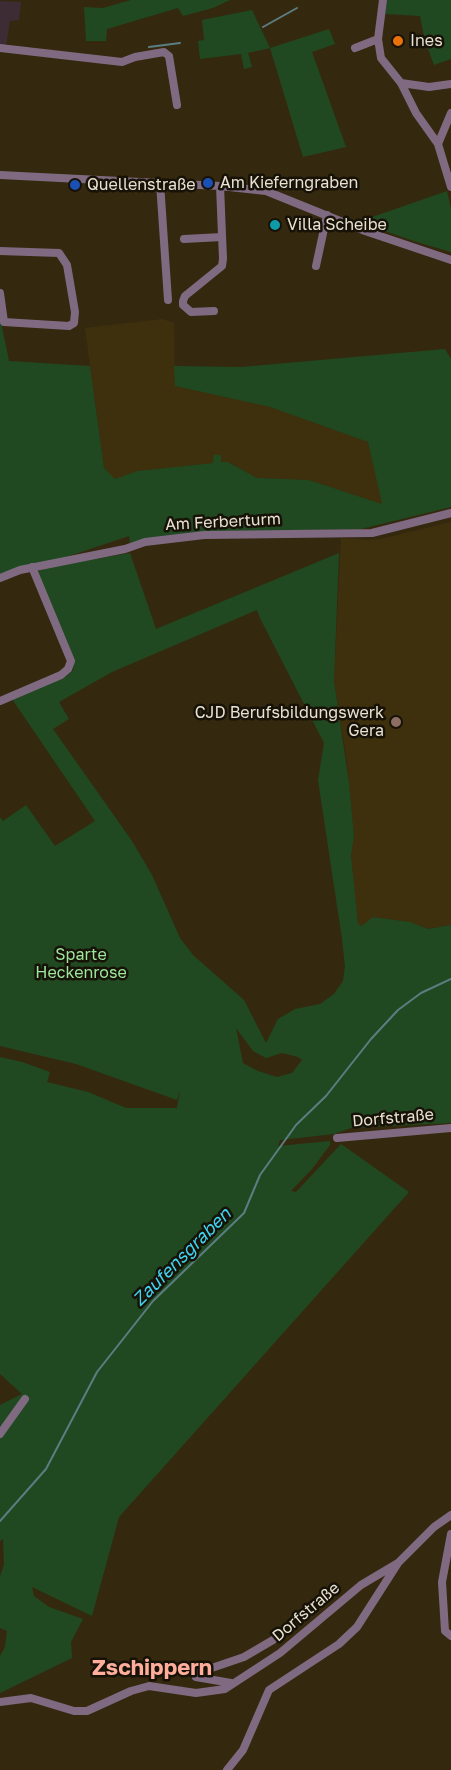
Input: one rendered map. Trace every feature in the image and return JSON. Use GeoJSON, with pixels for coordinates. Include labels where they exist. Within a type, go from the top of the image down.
{"type":"FeatureCollection","features":[{"type":"Feature","properties":{"kind":"street"},"geometry":{"type":"LineString","coordinates":[[383,0],[378,39],[381,58],[401,83],[416,113],[438,144],[451,187]]}},
{"type":"Feature","properties":{"kind":"street"},"geometry":{"type":"LineString","coordinates":[[355,48],[378,39]]}},
{"type":"Feature","properties":{"kind":"street"},"geometry":{"type":"LineString","coordinates":[[0,48],[122,62],[135,57],[164,52],[170,56],[177,105]]}},
{"type":"Feature","properties":{"kind":"street"},"geometry":{"type":"LineString","coordinates":[[401,83],[429,87],[451,84]]}},
{"type":"Feature","properties":{"kind":"street"},"geometry":{"type":"LineString","coordinates":[[438,144],[451,113]]}},
{"type":"Feature","properties":{"kind":"street"},"geometry":{"type":"LineString","coordinates":[[0,176],[266,190],[365,231],[451,260]]}},
{"type":"Feature","properties":{"kind":"street"},"geometry":{"type":"LineString","coordinates":[[160,183],[168,300]]}},
{"type":"Feature","properties":{"kind":"street"},"geometry":{"type":"LineString","coordinates":[[214,311],[191,312],[183,306],[183,301],[185,296],[222,266],[220,186]]}},
{"type":"Feature","properties":{"kind":"street"},"geometry":{"type":"LineString","coordinates":[[316,266],[327,215]]}},
{"type":"Feature","properties":{"kind":"street"},"geometry":{"type":"LineString","coordinates":[[184,239],[222,237]]}},
{"type":"Feature","properties":{"kind":"street"},"geometry":{"type":"LineString","coordinates":[[0,251],[59,253],[67,265],[75,312],[74,323],[69,326],[4,322],[0,293]]}},
{"type":"Feature","properties":{"kind":"street","name":"Am Ferberturm"},"geometry":{"type":"LineString","coordinates":[[0,578],[32,567],[125,549],[145,542],[204,535],[372,533],[451,513]]}},
{"type":"Feature","properties":{"kind":"street"},"geometry":{"type":"LineString","coordinates":[[0,701],[61,675],[68,669],[70,661],[32,567]]}},
{"type":"Feature","properties":{"kind":"street","name":"Dorfstraße"},"geometry":{"type":"LineString","coordinates":[[337,1138],[451,1128]]}},
{"type":"Feature","properties":{"kind":"street"},"geometry":{"type":"LineString","coordinates":[[0,1434],[25,1400]]}},
{"type":"Feature","properties":{"kind":"street","name":"Dorfstraße"},"geometry":{"type":"LineString","coordinates":[[227,1770],[243,1750],[269,1690],[339,1644],[357,1627],[398,1563],[434,1527],[451,1515]]}},
{"type":"Feature","properties":{"kind":"street"},"geometry":{"type":"LineString","coordinates":[[451,1534],[442,1582],[445,1631],[451,1636]]}},
{"type":"Feature","properties":{"kind":"street","name":"Dorfstraße"},"geometry":{"type":"LineString","coordinates":[[0,1702],[31,1698],[74,1711],[87,1711],[131,1691],[149,1686],[196,1693],[225,1689],[280,1653],[361,1585],[398,1563]]}},
{"type":"Feature","properties":{"kind":"street","name":"Dorfstraße"},"geometry":{"type":"LineString","coordinates":[[231,1683],[196,1677],[200,1672],[244,1657],[273,1640]]}},
{"type":"Feature","properties":{"kind":"shaded area"},"geometry":{"type":"Polygon","coordinates":[[[0,1],[21,2],[19,20],[10,21],[6,46],[0,45],[0,1]]]}},
{"type":"Feature","properties":{"kind":"shaded area"},"geometry":{"type":"Polygon","coordinates":[[[162,319],[174,323],[175,386],[270,407],[368,442],[382,504],[309,480],[257,478],[229,462],[221,462],[221,455],[214,463],[137,471],[115,480],[104,468],[85,328],[162,319]]]}},
{"type":"Feature","properties":{"kind":"shaded area","name":"CJD Berufsbildungswerk Gera"},"geometry":{"type":"Polygon","coordinates":[[[451,522],[451,925],[428,929],[410,922],[373,917],[362,927],[358,925],[353,877],[351,854],[354,836],[347,762],[334,681],[341,538],[381,539],[451,522]]]}},
{"type":"Feature","properties":{"kind":"green space"},"geometry":{"type":"Polygon","coordinates":[[[131,0],[230,0],[213,8],[183,16],[178,8],[107,29],[106,41],[86,41],[84,7],[103,8],[131,0]]]}},
{"type":"Feature","properties":{"kind":"green space"},"geometry":{"type":"Polygon","coordinates":[[[387,0],[451,0],[451,59],[434,65],[425,41],[420,16],[385,14],[387,0]]]}},
{"type":"Feature","properties":{"kind":"green space"},"geometry":{"type":"Polygon","coordinates":[[[252,10],[270,48],[248,53],[252,67],[244,69],[241,54],[200,59],[198,41],[204,40],[202,20],[252,10]]]}},
{"type":"Feature","properties":{"kind":"green space"},"geometry":{"type":"Polygon","coordinates":[[[329,29],[335,44],[312,52],[346,147],[303,157],[270,48],[329,29]]]}},
{"type":"Feature","properties":{"kind":"green space"},"geometry":{"type":"Polygon","coordinates":[[[447,191],[451,209],[451,252],[358,222],[447,191]]]}},
{"type":"Feature","properties":{"kind":"green space"},"geometry":{"type":"Polygon","coordinates":[[[0,317],[9,361],[90,366],[104,468],[115,479],[137,471],[213,463],[214,455],[221,455],[221,462],[228,462],[257,478],[309,480],[382,504],[368,442],[270,407],[175,386],[174,366],[241,367],[445,349],[451,359],[451,507],[361,529],[197,532],[130,543],[129,536],[63,558],[0,574],[0,317]]]}},
{"type":"Feature","properties":{"kind":"green space","name":"Sparte Heckenrose"},"geometry":{"type":"Polygon","coordinates":[[[130,553],[156,629],[339,553],[334,681],[349,783],[354,836],[351,855],[358,924],[362,926],[373,917],[410,922],[428,929],[451,925],[451,1123],[351,1128],[334,1134],[280,1140],[278,1146],[330,1141],[330,1145],[312,1169],[291,1191],[296,1192],[341,1144],[409,1192],[119,1517],[92,1616],[32,1587],[34,1596],[49,1607],[83,1619],[71,1642],[72,1658],[0,1693],[0,1656],[5,1647],[7,1631],[0,1628],[0,1577],[4,1564],[3,1539],[0,1541],[0,1438],[3,1434],[0,1433],[0,1405],[22,1394],[0,1374],[0,1057],[50,1072],[47,1082],[88,1092],[126,1108],[177,1108],[180,1090],[177,1100],[76,1064],[0,1046],[0,817],[3,821],[26,805],[55,846],[95,821],[12,699],[67,676],[73,670],[74,662],[39,577],[39,571],[130,553]],[[257,610],[112,672],[59,702],[69,719],[53,729],[132,841],[152,875],[180,938],[193,955],[244,1000],[266,1043],[278,1019],[295,1009],[320,1004],[334,994],[343,981],[345,966],[318,780],[324,743],[257,610]],[[236,1028],[243,1063],[258,1071],[277,1077],[292,1073],[302,1060],[282,1053],[266,1058],[253,1051],[236,1028]]]}},
{"type":"Feature","properties":{"kind":"waterway"},"geometry":{"type":"LineString","coordinates":[[263,27],[297,8]]}},
{"type":"Feature","properties":{"kind":"waterway"},"geometry":{"type":"LineString","coordinates":[[149,47],[180,43]]}},
{"type":"Feature","properties":{"kind":"waterway","name":"Zaufensgraben"},"geometry":{"type":"LineString","coordinates":[[0,1521],[46,1469],[97,1372],[153,1301],[244,1213],[260,1175],[296,1125],[326,1096],[371,1039],[398,1010],[421,993],[451,979]]}},
{"type":"Feature","properties":{"kind":"place","name":"Ines"},"geometry":{"type":"Point","coordinates":[398,41]}},
{"type":"Feature","properties":{"kind":"place","name":"Am Kieferngraben"},"geometry":{"type":"Point","coordinates":[208,183]}},
{"type":"Feature","properties":{"kind":"place","name":"Quellenstraße"},"geometry":{"type":"Point","coordinates":[75,185]}},
{"type":"Feature","properties":{"kind":"place","name":"Villa Scheibe"},"geometry":{"type":"Point","coordinates":[275,225]}},
{"type":"Feature","properties":{"kind":"place","name":"CJD Berufsbildungswerk Gera"},"geometry":{"type":"Point","coordinates":[396,722]}},
{"type":"Feature","properties":{"kind":"district","name":"Zschippern"},"geometry":{"type":"Point","coordinates":[152,1668]}}]}
